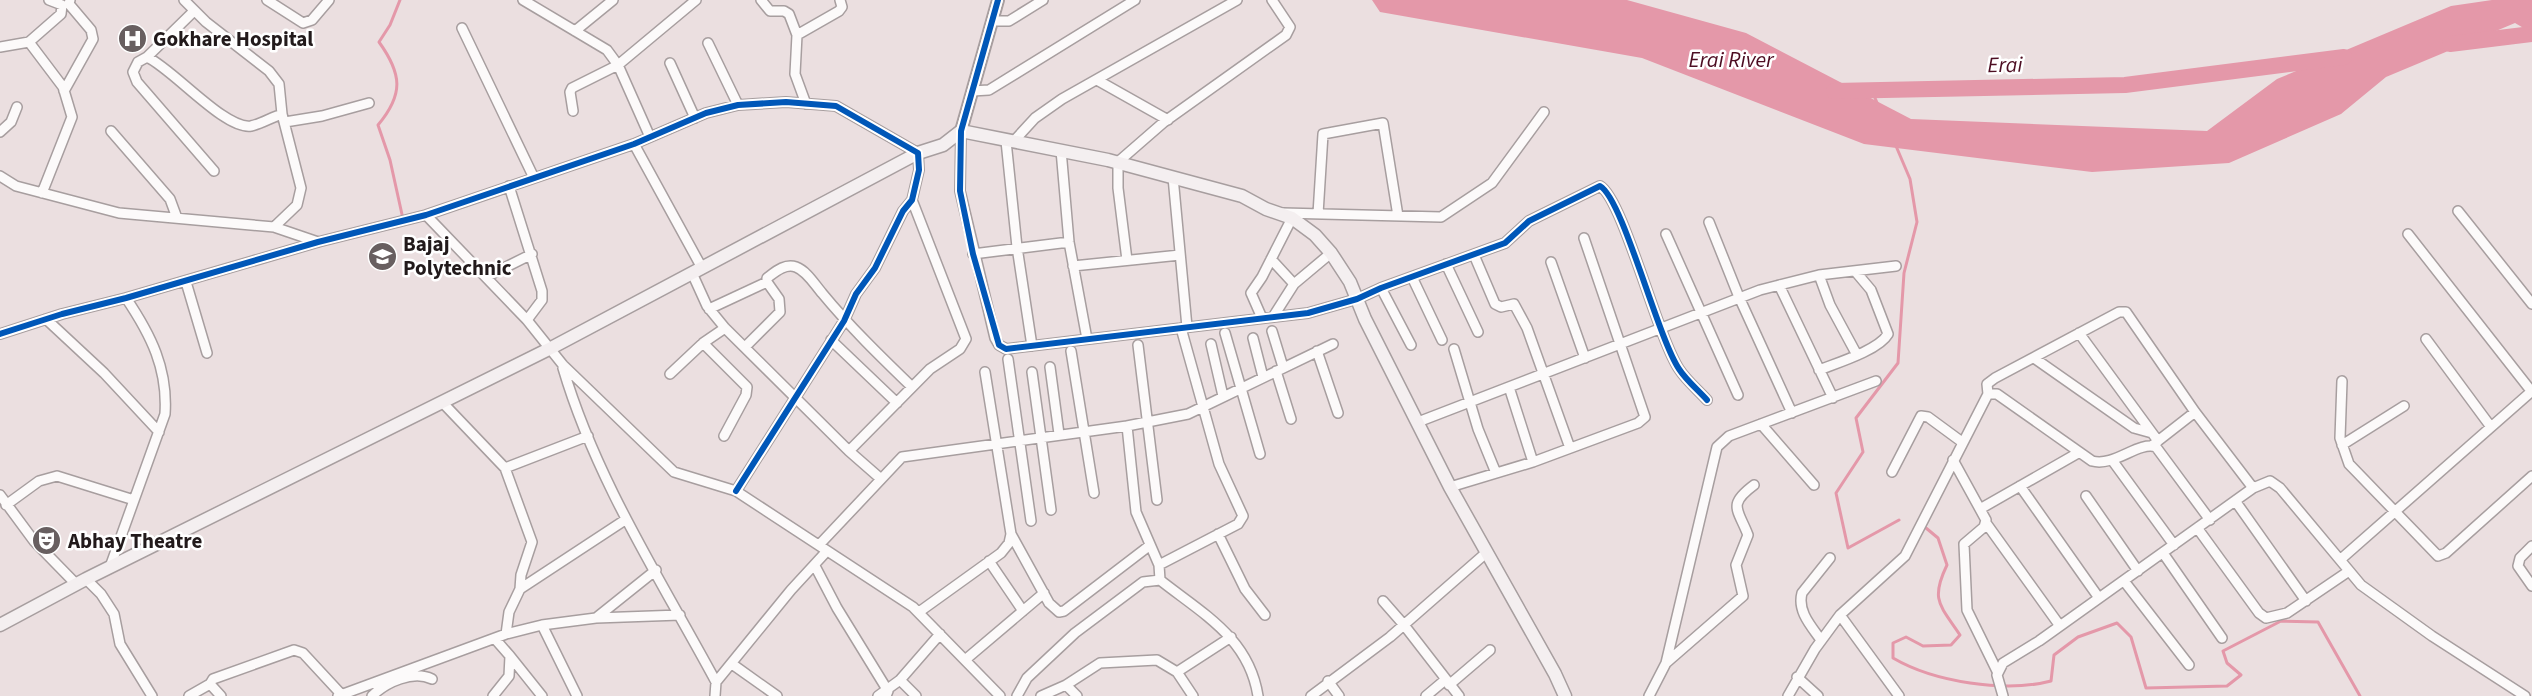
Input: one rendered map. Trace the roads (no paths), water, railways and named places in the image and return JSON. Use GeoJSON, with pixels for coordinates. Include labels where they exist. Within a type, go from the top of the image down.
{"type":"FeatureCollection","features":[{"type":"Feature","properties":{"kind":"main road"},"geometry":{"type":"LineString","coordinates":[[0,625],[81,581],[551,348],[918,153],[943,145],[961,131],[1118,162],[1242,195],[1266,209],[1287,215],[1315,235],[1331,253],[1350,282],[1450,487],[1555,674],[1565,696]]}},
{"type":"Feature","properties":{"kind":"street"},"geometry":{"type":"LineString","coordinates":[[0,47],[29,42],[63,11],[62,5],[49,0]]}},
{"type":"Feature","properties":{"kind":"street"},"geometry":{"type":"LineString","coordinates":[[64,91],[93,39],[91,30],[69,4],[70,0]]}},
{"type":"Feature","properties":{"kind":"street"},"geometry":{"type":"LineString","coordinates":[[184,0],[194,11],[269,71],[279,84],[284,118],[301,188],[297,205],[274,227]]}},
{"type":"Feature","properties":{"kind":"street"},"geometry":{"type":"LineString","coordinates":[[267,0],[303,23],[312,20],[329,0]]}},
{"type":"Feature","properties":{"kind":"street"},"geometry":{"type":"LineString","coordinates":[[575,31],[613,0]]}},
{"type":"Feature","properties":{"kind":"street"},"geometry":{"type":"LineString","coordinates":[[573,111],[570,92],[572,88],[618,64],[696,0]]}},
{"type":"Feature","properties":{"kind":"street"},"geometry":{"type":"LineString","coordinates":[[761,0],[770,11],[788,13],[797,35],[795,74],[806,104]]}},
{"type":"Feature","properties":{"kind":"street"},"geometry":{"type":"LineString","coordinates":[[797,35],[840,11],[842,7],[840,0]]}},
{"type":"Feature","properties":{"kind":"street"},"geometry":{"type":"LineString","coordinates":[[998,0],[961,131],[960,191],[973,254],[997,343],[1006,349],[1308,313],[1357,299],[1510,241],[1529,221],[1600,186],[1616,205],[1660,329],[1678,368],[1707,400]]}},
{"type":"Feature","properties":{"kind":"street"},"geometry":{"type":"LineString","coordinates":[[992,21],[1009,21],[1043,0]]}},
{"type":"Feature","properties":{"kind":"street"},"geometry":{"type":"LineString","coordinates":[[972,91],[989,90],[1135,0]]}},
{"type":"Feature","properties":{"kind":"street"},"geometry":{"type":"LineString","coordinates":[[1032,346],[1017,247],[1010,141],[1047,108],[1237,0]]}},
{"type":"Feature","properties":{"kind":"street"},"geometry":{"type":"LineString","coordinates":[[1127,260],[1118,188],[1118,162],[1168,120],[1288,33],[1290,27],[1272,0]]}},
{"type":"Feature","properties":{"kind":"street"},"geometry":{"type":"LineString","coordinates":[[526,1],[598,43],[618,64],[650,137]]}},
{"type":"Feature","properties":{"kind":"street"},"geometry":{"type":"LineString","coordinates":[[194,11],[147,57],[138,62],[133,72],[134,77],[214,171]]}},
{"type":"Feature","properties":{"kind":"street"},"geometry":{"type":"LineString","coordinates":[[462,28],[534,178]]}},
{"type":"Feature","properties":{"kind":"street"},"geometry":{"type":"LineString","coordinates":[[29,42],[64,91],[71,109],[71,124],[42,193]]}},
{"type":"Feature","properties":{"kind":"street"},"geometry":{"type":"LineString","coordinates":[[708,43],[738,105]]}},
{"type":"Feature","properties":{"kind":"street"},"geometry":{"type":"LineString","coordinates":[[147,57],[157,61],[200,98],[238,125],[251,126],[284,118],[322,116],[369,103]]}},
{"type":"Feature","properties":{"kind":"street"},"geometry":{"type":"LineString","coordinates":[[670,63],[695,118]]}},
{"type":"Feature","properties":{"kind":"street"},"geometry":{"type":"LineString","coordinates":[[1096,80],[1168,120]]}},
{"type":"Feature","properties":{"kind":"street"},"geometry":{"type":"LineString","coordinates":[[0,334],[318,242],[426,215],[634,144],[695,118],[738,105],[786,102],[836,106],[918,153],[920,170],[912,200],[903,211],[875,268],[856,294],[844,321],[736,491]]}},
{"type":"Feature","properties":{"kind":"street"},"geometry":{"type":"LineString","coordinates":[[0,132],[10,122],[17,107]]}},
{"type":"Feature","properties":{"kind":"street"},"geometry":{"type":"LineString","coordinates":[[1262,318],[1251,293],[1271,259],[1287,215],[1441,217],[1481,191],[1501,173],[1544,112]]}},
{"type":"Feature","properties":{"kind":"street"},"geometry":{"type":"LineString","coordinates":[[1318,214],[1323,134],[1383,123],[1398,216]]}},
{"type":"Feature","properties":{"kind":"street"},"geometry":{"type":"LineString","coordinates":[[111,131],[170,199],[177,218]]}},
{"type":"Feature","properties":{"kind":"street"},"geometry":{"type":"LineString","coordinates":[[634,144],[697,270],[709,309],[725,328],[849,452],[881,479]]}},
{"type":"Feature","properties":{"kind":"street"},"geometry":{"type":"LineString","coordinates":[[1061,150],[1069,242],[1087,339]]}},
{"type":"Feature","properties":{"kind":"street"},"geometry":{"type":"LineString","coordinates":[[0,176],[16,186],[119,213],[274,227],[318,242]]}},
{"type":"Feature","properties":{"kind":"street"},"geometry":{"type":"LineString","coordinates":[[1159,565],[1241,522],[1243,516],[1219,464],[1201,408],[1184,328],[1173,177]]}},
{"type":"Feature","properties":{"kind":"street"},"geometry":{"type":"LineString","coordinates":[[509,186],[532,254],[543,296],[527,320]]}},
{"type":"Feature","properties":{"kind":"street"},"geometry":{"type":"LineString","coordinates":[[849,452],[930,369],[963,347],[967,336],[912,200]]}},
{"type":"Feature","properties":{"kind":"street"},"geometry":{"type":"LineString","coordinates":[[2458,211],[2532,304]]}},
{"type":"Feature","properties":{"kind":"street"},"geometry":{"type":"LineString","coordinates":[[426,215],[527,320],[563,365],[674,472],[736,491],[919,612],[1000,696]]}},
{"type":"Feature","properties":{"kind":"street"},"geometry":{"type":"LineString","coordinates":[[1709,222],[1739,297],[1792,413]]}},
{"type":"Feature","properties":{"kind":"street"},"geometry":{"type":"LineString","coordinates":[[1666,234],[1699,313],[1738,395]]}},
{"type":"Feature","properties":{"kind":"street"},"geometry":{"type":"LineString","coordinates":[[2341,559],[2532,391],[2408,234]]}},
{"type":"Feature","properties":{"kind":"street"},"geometry":{"type":"LineString","coordinates":[[1450,487],[1533,462],[1638,423],[1645,417],[1584,238]]}},
{"type":"Feature","properties":{"kind":"street"},"geometry":{"type":"LineString","coordinates":[[973,254],[1069,242]]}},
{"type":"Feature","properties":{"kind":"street"},"geometry":{"type":"LineString","coordinates":[[1273,317],[1294,284],[1331,253]]}},
{"type":"Feature","properties":{"kind":"street"},"geometry":{"type":"LineString","coordinates":[[486,277],[532,254]]}},
{"type":"Feature","properties":{"kind":"street"},"geometry":{"type":"LineString","coordinates":[[1073,266],[1180,255]]}},
{"type":"Feature","properties":{"kind":"street"},"geometry":{"type":"LineString","coordinates":[[1474,255],[1495,304],[1501,307],[1514,304],[1527,328],[1570,448]]}},
{"type":"Feature","properties":{"kind":"street"},"geometry":{"type":"LineString","coordinates":[[1271,259],[1294,284]]}},
{"type":"Feature","properties":{"kind":"street"},"geometry":{"type":"LineString","coordinates":[[1551,262],[1585,358]]}},
{"type":"Feature","properties":{"kind":"street"},"geometry":{"type":"LineString","coordinates":[[1446,264],[1478,332]]}},
{"type":"Feature","properties":{"kind":"street"},"geometry":{"type":"LineString","coordinates":[[709,309],[766,282],[767,278],[780,269],[789,266],[796,267],[807,275],[844,321],[912,387]]}},
{"type":"Feature","properties":{"kind":"street"},"geometry":{"type":"LineString","coordinates":[[1418,422],[1739,297],[1819,275],[1896,266]]}},
{"type":"Feature","properties":{"kind":"street"},"geometry":{"type":"LineString","coordinates":[[1819,370],[1857,355],[1881,342],[1888,334],[1871,290],[1855,271]]}},
{"type":"Feature","properties":{"kind":"street"},"geometry":{"type":"LineString","coordinates":[[1819,275],[1830,305],[1857,355]]}},
{"type":"Feature","properties":{"kind":"street"},"geometry":{"type":"LineString","coordinates":[[1412,277],[1442,340]]}},
{"type":"Feature","properties":{"kind":"street"},"geometry":{"type":"LineString","coordinates":[[186,282],[207,353]]}},
{"type":"Feature","properties":{"kind":"street"},"geometry":{"type":"LineString","coordinates":[[745,347],[780,312],[779,299],[766,282]]}},
{"type":"Feature","properties":{"kind":"street"},"geometry":{"type":"LineString","coordinates":[[1779,285],[1833,398]]}},
{"type":"Feature","properties":{"kind":"street"},"geometry":{"type":"LineString","coordinates":[[1381,288],[1411,345]]}},
{"type":"Feature","properties":{"kind":"street"},"geometry":{"type":"LineString","coordinates":[[110,567],[165,414],[166,395],[162,366],[152,340],[126,298]]}},
{"type":"Feature","properties":{"kind":"street"},"geometry":{"type":"LineString","coordinates":[[1788,696],[1797,677],[1840,615],[1878,584],[1905,556],[1988,394],[1986,387],[1992,380],[2119,312],[2126,312],[2195,412],[2253,488]]}},
{"type":"Feature","properties":{"kind":"street"},"geometry":{"type":"LineString","coordinates":[[46,319],[104,373],[159,432]]}},
{"type":"Feature","properties":{"kind":"street"},"geometry":{"type":"LineString","coordinates":[[670,374],[704,343],[725,328]]}},
{"type":"Feature","properties":{"kind":"street"},"geometry":{"type":"LineString","coordinates":[[1272,331],[1291,419]]}},
{"type":"Feature","properties":{"kind":"street"},"geometry":{"type":"LineString","coordinates":[[1225,333],[1239,389],[1260,454]]}},
{"type":"Feature","properties":{"kind":"street"},"geometry":{"type":"LineString","coordinates":[[2079,333],[2154,440],[2159,451],[2210,520]]}},
{"type":"Feature","properties":{"kind":"street"},"geometry":{"type":"LineString","coordinates":[[1253,338],[1263,377]]}},
{"type":"Feature","properties":{"kind":"street"},"geometry":{"type":"LineString","coordinates":[[2426,339],[2492,427]]}},
{"type":"Feature","properties":{"kind":"street"},"geometry":{"type":"LineString","coordinates":[[831,340],[897,403]]}},
{"type":"Feature","properties":{"kind":"street"},"geometry":{"type":"LineString","coordinates":[[704,343],[747,387],[746,395],[724,435]]}},
{"type":"Feature","properties":{"kind":"street"},"geometry":{"type":"LineString","coordinates":[[1211,344],[1224,396]]}},
{"type":"Feature","properties":{"kind":"street"},"geometry":{"type":"LineString","coordinates":[[716,682],[791,590],[815,566],[822,549],[892,465],[910,454],[1127,426],[1188,414],[1333,344]]}},
{"type":"Feature","properties":{"kind":"street"},"geometry":{"type":"LineString","coordinates":[[1138,345],[1157,500]]}},
{"type":"Feature","properties":{"kind":"street"},"geometry":{"type":"LineString","coordinates":[[1454,349],[1496,473]]}},
{"type":"Feature","properties":{"kind":"street"},"geometry":{"type":"LineString","coordinates":[[1071,351],[1094,493]]}},
{"type":"Feature","properties":{"kind":"street"},"geometry":{"type":"LineString","coordinates":[[1317,351],[1338,413]]}},
{"type":"Feature","properties":{"kind":"street"},"geometry":{"type":"LineString","coordinates":[[2034,358],[2154,440]]}},
{"type":"Feature","properties":{"kind":"street"},"geometry":{"type":"LineString","coordinates":[[1008,359],[1031,521]]}},
{"type":"Feature","properties":{"kind":"street"},"geometry":{"type":"LineString","coordinates":[[563,365],[588,436],[625,520],[656,570],[716,682],[715,696]]}},
{"type":"Feature","properties":{"kind":"street"},"geometry":{"type":"LineString","coordinates":[[1050,367],[1059,434]]}},
{"type":"Feature","properties":{"kind":"street"},"geometry":{"type":"LineString","coordinates":[[985,372],[1011,534],[1054,609],[1065,611],[1149,546]]}},
{"type":"Feature","properties":{"kind":"street"},"geometry":{"type":"LineString","coordinates":[[1032,372],[1051,510]]}},
{"type":"Feature","properties":{"kind":"street"},"geometry":{"type":"LineString","coordinates":[[1649,696],[1666,663],[1715,452],[1724,439],[1876,381]]}},
{"type":"Feature","properties":{"kind":"street"},"geometry":{"type":"LineString","coordinates":[[2342,381],[2340,414],[2342,445],[2349,464],[2433,554],[2442,556],[2532,476]]}},
{"type":"Feature","properties":{"kind":"street"},"geometry":{"type":"LineString","coordinates":[[1509,387],[1533,462]]}},
{"type":"Feature","properties":{"kind":"street"},"geometry":{"type":"LineString","coordinates":[[1988,394],[1997,394],[2078,453],[2095,462],[2112,460],[2154,440],[2195,412]]}},
{"type":"Feature","properties":{"kind":"street"},"geometry":{"type":"LineString","coordinates":[[442,402],[505,468],[532,542],[521,575],[520,589],[509,612],[506,634]]}},
{"type":"Feature","properties":{"kind":"street"},"geometry":{"type":"LineString","coordinates":[[2342,445],[2404,406]]}},
{"type":"Feature","properties":{"kind":"street"},"geometry":{"type":"LineString","coordinates":[[1892,472],[1921,416],[1928,417],[1962,442]]}},
{"type":"Feature","properties":{"kind":"street"},"geometry":{"type":"LineString","coordinates":[[1761,424],[1814,485]]}},
{"type":"Feature","properties":{"kind":"street"},"geometry":{"type":"LineString","coordinates":[[1127,426],[1136,513],[1159,565],[1160,580]]}},
{"type":"Feature","properties":{"kind":"street"},"geometry":{"type":"LineString","coordinates":[[505,468],[588,436]]}},
{"type":"Feature","properties":{"kind":"street"},"geometry":{"type":"LineString","coordinates":[[1980,509],[2078,453]]}},
{"type":"Feature","properties":{"kind":"street"},"geometry":{"type":"LineString","coordinates":[[1953,460],[1986,523],[2060,626]]}},
{"type":"Feature","properties":{"kind":"street"},"geometry":{"type":"LineString","coordinates":[[2112,460],[2174,545]]}},
{"type":"Feature","properties":{"kind":"street"},"geometry":{"type":"LineString","coordinates":[[6,505],[39,482],[57,476],[134,500]]}},
{"type":"Feature","properties":{"kind":"street"},"geometry":{"type":"LineString","coordinates":[[1997,673],[2003,663],[2060,626],[2253,488],[2267,481],[2276,483],[2349,571],[2374,595],[2525,696]]}},
{"type":"Feature","properties":{"kind":"street"},"geometry":{"type":"LineString","coordinates":[[1666,663],[1743,596],[1736,565],[1748,535],[1736,506],[1738,498],[1754,485]]}},
{"type":"Feature","properties":{"kind":"street"},"geometry":{"type":"LineString","coordinates":[[2020,486],[2099,598]]}},
{"type":"Feature","properties":{"kind":"street"},"geometry":{"type":"LineString","coordinates":[[0,495],[34,542],[81,581],[101,594],[114,614],[120,644],[152,696]]}},
{"type":"Feature","properties":{"kind":"street"},"geometry":{"type":"LineString","coordinates":[[2086,496],[2138,571]]}},
{"type":"Feature","properties":{"kind":"street"},"geometry":{"type":"LineString","coordinates":[[2236,502],[2306,601]]}},
{"type":"Feature","properties":{"kind":"street"},"geometry":{"type":"LineString","coordinates":[[520,589],[625,520]]}},
{"type":"Feature","properties":{"kind":"street"},"geometry":{"type":"LineString","coordinates":[[1986,523],[1964,545],[1965,599],[1967,610],[1997,673],[2002,694]]}},
{"type":"Feature","properties":{"kind":"street"},"geometry":{"type":"LineString","coordinates":[[2198,529],[2263,616],[2271,618],[2281,615],[2306,601],[2349,571]]}},
{"type":"Feature","properties":{"kind":"street"},"geometry":{"type":"LineString","coordinates":[[919,612],[1006,548],[1011,534]]}},
{"type":"Feature","properties":{"kind":"street"},"geometry":{"type":"LineString","coordinates":[[1218,534],[1240,580],[1265,615]]}},
{"type":"Feature","properties":{"kind":"street"},"geometry":{"type":"LineString","coordinates":[[2532,546],[2520,558],[2518,566],[2532,586]]}},
{"type":"Feature","properties":{"kind":"street"},"geometry":{"type":"LineString","coordinates":[[2163,553],[2222,638]]}},
{"type":"Feature","properties":{"kind":"street"},"geometry":{"type":"LineString","coordinates":[[1311,696],[1404,625],[1486,554]]}},
{"type":"Feature","properties":{"kind":"street"},"geometry":{"type":"LineString","coordinates":[[1821,640],[1809,625],[1800,600],[1802,593],[1830,558]]}},
{"type":"Feature","properties":{"kind":"street"},"geometry":{"type":"LineString","coordinates":[[989,561],[1023,611]]}},
{"type":"Feature","properties":{"kind":"street"},"geometry":{"type":"LineString","coordinates":[[815,566],[887,693]]}},
{"type":"Feature","properties":{"kind":"street"},"geometry":{"type":"LineString","coordinates":[[596,618],[656,570]]}},
{"type":"Feature","properties":{"kind":"street"},"geometry":{"type":"LineString","coordinates":[[1017,696],[1027,678],[1075,633],[1143,582],[1160,580],[1231,637],[1255,674],[1258,696]]}},
{"type":"Feature","properties":{"kind":"street"},"geometry":{"type":"LineString","coordinates":[[2124,581],[2189,665]]}},
{"type":"Feature","properties":{"kind":"street"},"geometry":{"type":"LineString","coordinates":[[965,660],[1044,593]]}},
{"type":"Feature","properties":{"kind":"street"},"geometry":{"type":"LineString","coordinates":[[1383,602],[1404,625],[1459,696]]}},
{"type":"Feature","properties":{"kind":"street"},"geometry":{"type":"LineString","coordinates":[[189,696],[210,684],[213,679],[294,650],[303,653],[339,695],[496,640],[506,634],[542,625],[596,618],[680,615]]}},
{"type":"Feature","properties":{"kind":"street"},"geometry":{"type":"LineString","coordinates":[[1840,615],[1899,696]]}},
{"type":"Feature","properties":{"kind":"street"},"geometry":{"type":"LineString","coordinates":[[542,625],[577,696]]}},
{"type":"Feature","properties":{"kind":"street"},"geometry":{"type":"LineString","coordinates":[[878,696],[887,693],[900,680],[940,634]]}},
{"type":"Feature","properties":{"kind":"street"},"geometry":{"type":"LineString","coordinates":[[1177,672],[1231,637]]}},
{"type":"Feature","properties":{"kind":"street"},"geometry":{"type":"LineString","coordinates":[[496,640],[542,696]]}},
{"type":"Feature","properties":{"kind":"street"},"geometry":{"type":"LineString","coordinates":[[1426,696],[1490,650]]}},
{"type":"Feature","properties":{"kind":"street"},"geometry":{"type":"LineString","coordinates":[[494,696],[510,676],[510,656]]}},
{"type":"Feature","properties":{"kind":"street"},"geometry":{"type":"LineString","coordinates":[[1041,696],[1066,685],[1100,663],[1157,660],[1177,672],[1193,696]]}},
{"type":"Feature","properties":{"kind":"street"},"geometry":{"type":"LineString","coordinates":[[732,664],[777,696]]}},
{"type":"Feature","properties":{"kind":"street"},"geometry":{"type":"LineString","coordinates":[[372,696],[395,681],[415,676],[432,679]]}},
{"type":"Feature","properties":{"kind":"street"},"geometry":{"type":"LineString","coordinates":[[1797,677],[1818,696]]}},
{"type":"Feature","properties":{"kind":"street"},"geometry":{"type":"LineString","coordinates":[[900,680],[916,696]]}},
{"type":"Feature","properties":{"kind":"street"},"geometry":{"type":"LineString","coordinates":[[1328,681],[1340,696]]}},
{"type":"Feature","properties":{"kind":"street"},"geometry":{"type":"LineString","coordinates":[[210,684],[221,696]]}},
{"type":"Feature","properties":{"kind":"street"},"geometry":{"type":"LineString","coordinates":[[1066,685],[1077,696]]}},
{"type":"Feature","properties":{"kind":"water","name":"Erai River"},"geometry":{"type":"Polygon","coordinates":[[[1372,0],[1627,0],[1746,33],[1911,119],[2207,131],[2277,79],[2451,6],[2492,0],[2532,0],[2532,33],[2515,23],[2386,77],[2341,114],[2229,163],[2092,172],[1864,144],[1642,58],[1380,12],[1372,0]]]}},
{"type":"Feature","properties":{"kind":"waterway"},"geometry":{"type":"LineString","coordinates":[[400,0],[390,25],[379,42],[392,64],[397,84],[392,103],[378,125],[390,160],[403,219]]}},
{"type":"Feature","properties":{"kind":"waterway","name":"Erai"},"geometry":{"type":"LineString","coordinates":[[2450,44],[2532,34]]}},
{"type":"Feature","properties":{"kind":"waterway","name":"Erai"},"geometry":{"type":"LineString","coordinates":[[1834,91],[2125,85],[2344,57]]}},
{"type":"Feature","properties":{"kind":"waterway"},"geometry":{"type":"LineString","coordinates":[[1872,91],[1878,105]]}},
{"type":"Feature","properties":{"kind":"waterway"},"geometry":{"type":"LineString","coordinates":[[1896,146],[1910,179],[1917,222],[1904,273],[1898,363],[1856,418],[1863,452],[1836,493],[1848,548],[1899,520]]}},
{"type":"Feature","properties":{"kind":"waterway"},"geometry":{"type":"LineString","coordinates":[[1926,528],[1938,538],[1947,565],[1939,586],[1940,602],[1960,635],[1951,645],[1923,646],[1906,637],[1893,643],[1893,658],[1910,666],[1949,679],[1970,683],[2013,686],[2051,681],[2054,655],[2078,637],[2117,623],[2131,637],[2146,688],[2227,686],[2241,675],[2227,663],[2223,651],[2281,621],[2318,622],[2360,696]]}},
{"type":"Feature","properties":{"kind":"place","name":"Gokhare Hospital"},"geometry":{"type":"Point","coordinates":[132,39]}},
{"type":"Feature","properties":{"kind":"place","name":"Bajaj Polytechnic"},"geometry":{"type":"Point","coordinates":[382,256]}},
{"type":"Feature","properties":{"kind":"place","name":"Abhay Theatre"},"geometry":{"type":"Point","coordinates":[47,541]}}]}
